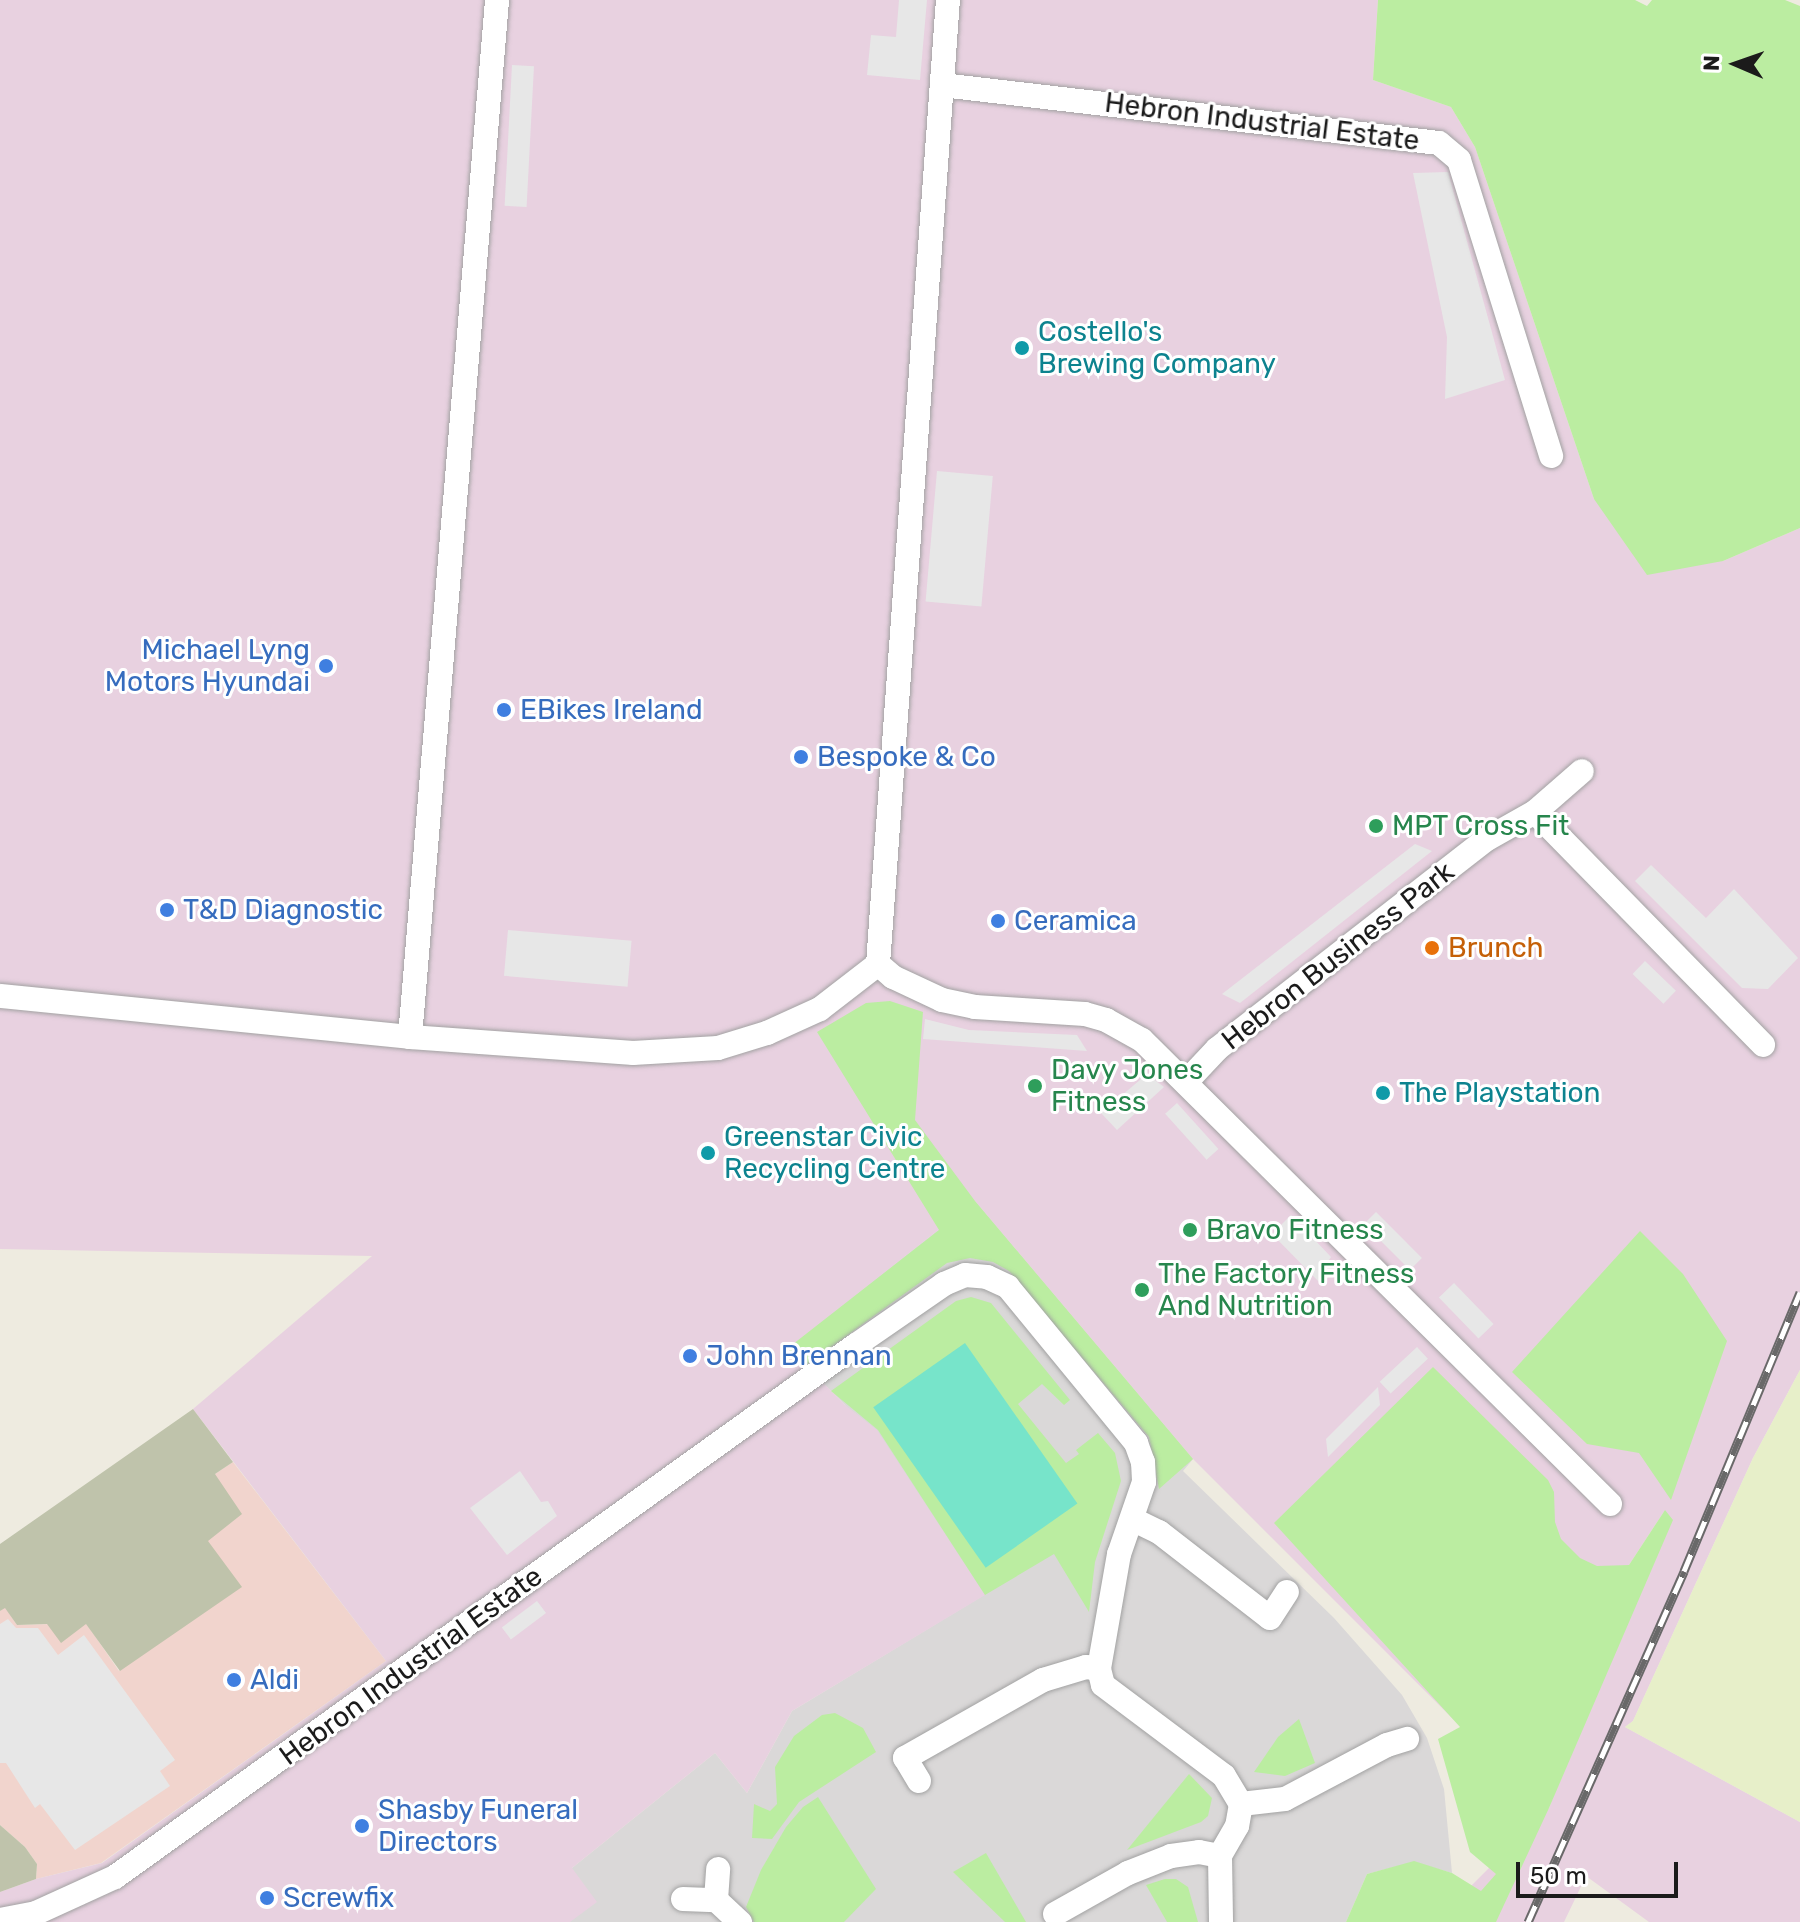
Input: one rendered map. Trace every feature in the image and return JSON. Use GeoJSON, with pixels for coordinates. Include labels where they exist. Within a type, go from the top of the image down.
{"type":"FeatureCollection","features":[{"type":"Feature","properties":{"kind":"street"},"geometry":{"type":"LineString","coordinates":[[410,1037],[497,0]]}},
{"type":"Feature","properties":{"kind":"street"},"geometry":{"type":"LineString","coordinates":[[0,996],[410,1037],[633,1053],[718,1048],[767,1033],[820,1009],[878,964],[948,0]]}},
{"type":"Feature","properties":{"kind":"street","name":"Hebron Industrial Estate"},"geometry":{"type":"LineString","coordinates":[[942,85],[1439,143],[1459,160],[1551,456]]}},
{"type":"Feature","properties":{"kind":"street","name":"Hebron Business Park"},"geometry":{"type":"LineString","coordinates":[[1187,1081],[1217,1049],[1487,839],[1535,812],[1582,771]]}},
{"type":"Feature","properties":{"kind":"street"},"geometry":{"type":"LineString","coordinates":[[1535,812],[1763,1045]]}},
{"type":"Feature","properties":{"kind":"street"},"geometry":{"type":"LineString","coordinates":[[878,964],[893,977],[942,1000],[975,1007],[1085,1014],[1106,1020],[1142,1040],[1187,1081],[1610,1504]]}},
{"type":"Feature","properties":{"kind":"street","name":"Hebron Industrial Estate"},"geometry":{"type":"LineString","coordinates":[[0,1920],[64,1902],[115,1877],[849,1350],[944,1284],[965,1275],[987,1277],[1008,1287],[1136,1443],[1143,1462],[1144,1482],[1134,1520],[1119,1554],[1099,1669]]}},
{"type":"Feature","properties":{"kind":"street"},"geometry":{"type":"LineString","coordinates":[[1134,1520],[1159,1532],[1270,1618],[1287,1592]]}},
{"type":"Feature","properties":{"kind":"street"},"geometry":{"type":"LineString","coordinates":[[919,1781],[905,1758],[1043,1680],[1086,1667],[1099,1669],[1103,1685],[1224,1776],[1241,1804],[1237,1826],[1220,1856],[1221,1922]]}},
{"type":"Feature","properties":{"kind":"street"},"geometry":{"type":"LineString","coordinates":[[1241,1804],[1285,1799],[1387,1745],[1407,1739]]}},
{"type":"Feature","properties":{"kind":"street"},"geometry":{"type":"LineString","coordinates":[[1055,1912],[1128,1873],[1171,1856],[1199,1852],[1220,1856]]}},
{"type":"Feature","properties":{"kind":"street"},"geometry":{"type":"LineString","coordinates":[[716,1900],[718,1869]]}},
{"type":"Feature","properties":{"kind":"street"},"geometry":{"type":"LineString","coordinates":[[683,1899],[716,1900],[740,1922]]}},
{"type":"Feature","properties":{"kind":"shaded area"},"geometry":{"type":"Polygon","coordinates":[[[0,0],[1378,0],[1373,80],[1451,107],[1475,147],[1594,499],[1723,561],[1800,528],[1800,1370],[1753,1458],[1633,1721],[1625,1727],[1800,1822],[1800,1922],[1649,1922],[1586,1876],[1564,1922],[1441,1922],[1467,1890],[1549,1808],[1665,1510],[1629,1565],[1461,1727],[1193,1459],[975,1201],[789,1348],[845,1405],[877,1430],[985,1595],[792,1711],[747,1793],[715,1753],[572,1868],[597,1902],[570,1922],[0,1922],[0,1892],[36,1879],[102,1863],[386,1661],[193,1409],[372,1256],[0,1249],[0,0]]]}},
{"type":"Feature","properties":{"kind":"shaded area"},"geometry":{"type":"Polygon","coordinates":[[[899,0],[927,0],[920,80],[867,75],[871,35],[896,37],[899,0]]]}},
{"type":"Feature","properties":{"kind":"shaded area"},"geometry":{"type":"Polygon","coordinates":[[[512,65],[534,66],[527,207],[505,206],[512,65]]]}},
{"type":"Feature","properties":{"kind":"shaded area"},"geometry":{"type":"Polygon","coordinates":[[[1448,172],[1505,380],[1445,399],[1447,337],[1413,173],[1448,172]]]}},
{"type":"Feature","properties":{"kind":"shaded area"},"geometry":{"type":"Polygon","coordinates":[[[937,471],[993,476],[981,606],[926,602],[937,471]]]}},
{"type":"Feature","properties":{"kind":"shaded area"},"geometry":{"type":"Polygon","coordinates":[[[1415,844],[1432,851],[1240,1003],[1222,994],[1415,844]]]}},
{"type":"Feature","properties":{"kind":"shaded area"},"geometry":{"type":"Polygon","coordinates":[[[1651,865],[1706,918],[1734,889],[1798,958],[1768,989],[1742,988],[1635,881],[1651,865]]]}},
{"type":"Feature","properties":{"kind":"shaded area"},"geometry":{"type":"Polygon","coordinates":[[[508,930],[632,941],[628,987],[504,976],[508,930]]]}},
{"type":"Feature","properties":{"kind":"shaded area"},"geometry":{"type":"Polygon","coordinates":[[[1645,961],[1676,991],[1663,1004],[1632,974],[1645,961]]]}},
{"type":"Feature","properties":{"kind":"shaded area"},"geometry":{"type":"Polygon","coordinates":[[[925,1019],[969,1030],[1077,1035],[1087,1051],[923,1039],[925,1019]]]}},
{"type":"Feature","properties":{"kind":"shaded area"},"geometry":{"type":"Polygon","coordinates":[[[1147,1074],[1164,1087],[1117,1130],[1101,1113],[1147,1074]]]}},
{"type":"Feature","properties":{"kind":"shaded area"},"geometry":{"type":"Polygon","coordinates":[[[1177,1103],[1218,1149],[1207,1160],[1165,1114],[1177,1103]]]}},
{"type":"Feature","properties":{"kind":"shaded area"},"geometry":{"type":"Polygon","coordinates":[[[975,1201],[1193,1459],[1183,1471],[1334,1618],[1402,1695],[1427,1738],[1444,1789],[1452,1873],[1414,1862],[1367,1874],[1346,1922],[570,1922],[572,1868],[715,1753],[747,1793],[792,1711],[984,1595],[845,1405],[788,1348],[975,1201]]]}},
{"type":"Feature","properties":{"kind":"shaded area"},"geometry":{"type":"Polygon","coordinates":[[[1376,1212],[1422,1258],[1410,1270],[1364,1224],[1376,1212]]]}},
{"type":"Feature","properties":{"kind":"shaded area"},"geometry":{"type":"Polygon","coordinates":[[[1291,1215],[1331,1257],[1329,1260],[1337,1269],[1321,1284],[1272,1234],[1291,1215]]]}},
{"type":"Feature","properties":{"kind":"shaded area"},"geometry":{"type":"Polygon","coordinates":[[[1454,1283],[1494,1324],[1478,1339],[1439,1298],[1454,1283]]]}},
{"type":"Feature","properties":{"kind":"shaded area"},"geometry":{"type":"Polygon","coordinates":[[[1417,1347],[1428,1359],[1391,1393],[1380,1382],[1417,1347]]]}},
{"type":"Feature","properties":{"kind":"shaded area"},"geometry":{"type":"Polygon","coordinates":[[[1800,1370],[1800,1822],[1625,1727],[1633,1721],[1753,1458],[1800,1370]]]}},
{"type":"Feature","properties":{"kind":"shaded area"},"geometry":{"type":"Polygon","coordinates":[[[1378,1387],[1380,1405],[1328,1457],[1326,1439],[1378,1387]]]}},
{"type":"Feature","properties":{"kind":"shaded area"},"geometry":{"type":"Polygon","coordinates":[[[193,1409],[233,1462],[215,1474],[242,1514],[208,1541],[242,1587],[120,1671],[86,1624],[61,1643],[47,1624],[17,1625],[5,1608],[0,1611],[0,1544],[193,1409]]]}},
{"type":"Feature","properties":{"kind":"shaded area"},"geometry":{"type":"Polygon","coordinates":[[[233,1462],[386,1661],[101,1863],[36,1879],[37,1864],[25,1847],[0,1825],[0,1611],[5,1607],[17,1625],[86,1623],[119,1671],[208,1540],[215,1474],[233,1462]]]}},
{"type":"Feature","properties":{"kind":"shaded area"},"geometry":{"type":"Polygon","coordinates":[[[520,1471],[541,1502],[548,1501],[557,1516],[507,1555],[470,1508],[520,1471]]]}},
{"type":"Feature","properties":{"kind":"shaded area"},"geometry":{"type":"Polygon","coordinates":[[[537,1601],[546,1613],[511,1639],[502,1627],[537,1601]]]}},
{"type":"Feature","properties":{"kind":"shaded area"},"geometry":{"type":"Polygon","coordinates":[[[8,1619],[16,1628],[38,1628],[58,1655],[84,1635],[175,1760],[160,1771],[170,1786],[75,1850],[40,1804],[35,1808],[6,1763],[0,1763],[0,1624],[8,1619]]]}},
{"type":"Feature","properties":{"kind":"shaded area"},"geometry":{"type":"Polygon","coordinates":[[[0,1825],[25,1847],[37,1864],[36,1879],[0,1892],[0,1825]]]}},
{"type":"Feature","properties":{"kind":"green space"},"geometry":{"type":"Polygon","coordinates":[[[1378,0],[1635,0],[1647,6],[1652,0],[1785,0],[1800,6],[1800,528],[1723,561],[1647,575],[1594,499],[1475,147],[1451,107],[1373,80],[1378,0]]]}},
{"type":"Feature","properties":{"kind":"green space"},"geometry":{"type":"Polygon","coordinates":[[[890,1001],[923,1012],[915,1120],[975,1201],[1193,1459],[1159,1489],[1149,1437],[1009,1271],[993,1262],[970,1258],[947,1263],[805,1366],[788,1348],[939,1230],[817,1032],[866,1003],[890,1001]]]}},
{"type":"Feature","properties":{"kind":"green space"},"geometry":{"type":"Polygon","coordinates":[[[1640,1231],[1683,1274],[1727,1341],[1671,1500],[1639,1453],[1587,1444],[1512,1372],[1640,1231]]]}},
{"type":"Feature","properties":{"kind":"green space"},"geometry":{"type":"Polygon","coordinates":[[[971,1297],[991,1303],[1070,1400],[1064,1405],[1042,1384],[1018,1404],[1066,1463],[1079,1454],[1076,1450],[1098,1433],[1115,1453],[1121,1481],[1095,1562],[1089,1612],[1054,1554],[985,1595],[878,1430],[831,1391],[956,1301],[971,1297]]]}},
{"type":"Feature","properties":{"kind":"green space"},"geometry":{"type":"Polygon","coordinates":[[[965,1343],[1077,1504],[986,1568],[873,1407],[965,1343]]]}},
{"type":"Feature","properties":{"kind":"green space"},"geometry":{"type":"Polygon","coordinates":[[[1433,1367],[1548,1480],[1554,1492],[1555,1522],[1561,1539],[1580,1558],[1597,1566],[1629,1565],[1665,1510],[1673,1520],[1549,1808],[1496,1922],[1346,1922],[1367,1874],[1414,1861],[1452,1873],[1481,1891],[1496,1874],[1470,1852],[1438,1739],[1460,1727],[1274,1523],[1433,1367]]]}},
{"type":"Feature","properties":{"kind":"green space"},"geometry":{"type":"Polygon","coordinates":[[[835,1713],[863,1728],[876,1752],[799,1802],[772,1839],[752,1838],[754,1804],[770,1811],[777,1804],[775,1767],[794,1736],[822,1715],[835,1713]]]}},
{"type":"Feature","properties":{"kind":"green space"},"geometry":{"type":"Polygon","coordinates":[[[1299,1719],[1315,1763],[1285,1776],[1254,1772],[1278,1737],[1299,1719]]]}},
{"type":"Feature","properties":{"kind":"green space"},"geometry":{"type":"Polygon","coordinates":[[[1189,1774],[1212,1798],[1208,1816],[1201,1822],[1127,1850],[1189,1774]]]}},
{"type":"Feature","properties":{"kind":"green space"},"geometry":{"type":"Polygon","coordinates":[[[818,1797],[876,1889],[844,1922],[754,1922],[746,1907],[761,1870],[786,1827],[803,1807],[818,1797]]]}},
{"type":"Feature","properties":{"kind":"green space"},"geometry":{"type":"Polygon","coordinates":[[[986,1853],[1026,1922],[1005,1922],[953,1872],[986,1853]]]}},
{"type":"Feature","properties":{"kind":"green space"},"geometry":{"type":"Polygon","coordinates":[[[1176,1879],[1188,1887],[1198,1922],[1167,1922],[1146,1885],[1176,1879]]]}},
{"type":"Feature","properties":{"kind":"railway"},"geometry":{"type":"LineString","coordinates":[[1528,1922],[1684,1571],[1800,1292]]}},
{"type":"Feature","properties":{"kind":"place","name":"Costello's Brewing Company"},"geometry":{"type":"Point","coordinates":[1022,348]}},
{"type":"Feature","properties":{"kind":"place","name":"Michael Lyng Motors Hyundai"},"geometry":{"type":"Point","coordinates":[326,666]}},
{"type":"Feature","properties":{"kind":"place","name":"EBikes Ireland"},"geometry":{"type":"Point","coordinates":[504,710]}},
{"type":"Feature","properties":{"kind":"place","name":"Bespoke & Co"},"geometry":{"type":"Point","coordinates":[801,757]}},
{"type":"Feature","properties":{"kind":"place","name":"MPT Cross Fit"},"geometry":{"type":"Point","coordinates":[1376,826]}},
{"type":"Feature","properties":{"kind":"place","name":"T&D Diagnostic"},"geometry":{"type":"Point","coordinates":[167,910]}},
{"type":"Feature","properties":{"kind":"place","name":"Ceramica"},"geometry":{"type":"Point","coordinates":[998,921]}},
{"type":"Feature","properties":{"kind":"place","name":"Brunch"},"geometry":{"type":"Point","coordinates":[1432,948]}},
{"type":"Feature","properties":{"kind":"place","name":"Davy Jones Fitness"},"geometry":{"type":"Point","coordinates":[1035,1086]}},
{"type":"Feature","properties":{"kind":"place","name":"The Playstation"},"geometry":{"type":"Point","coordinates":[1383,1093]}},
{"type":"Feature","properties":{"kind":"place","name":"Greenstar Civic Recycling Centre"},"geometry":{"type":"Point","coordinates":[708,1153]}},
{"type":"Feature","properties":{"kind":"place","name":"Bravo Fitness"},"geometry":{"type":"Point","coordinates":[1190,1230]}},
{"type":"Feature","properties":{"kind":"place","name":"The Factory Fitness And Nutrition"},"geometry":{"type":"Point","coordinates":[1142,1290]}},
{"type":"Feature","properties":{"kind":"place","name":"John Brennan"},"geometry":{"type":"Point","coordinates":[690,1356]}},
{"type":"Feature","properties":{"kind":"place","name":"Aldi"},"geometry":{"type":"Point","coordinates":[234,1680]}},
{"type":"Feature","properties":{"kind":"place","name":"Shasby Funeral Directors"},"geometry":{"type":"Point","coordinates":[362,1826]}},
{"type":"Feature","properties":{"kind":"place","name":"Screwfix"},"geometry":{"type":"Point","coordinates":[267,1898]}}]}
